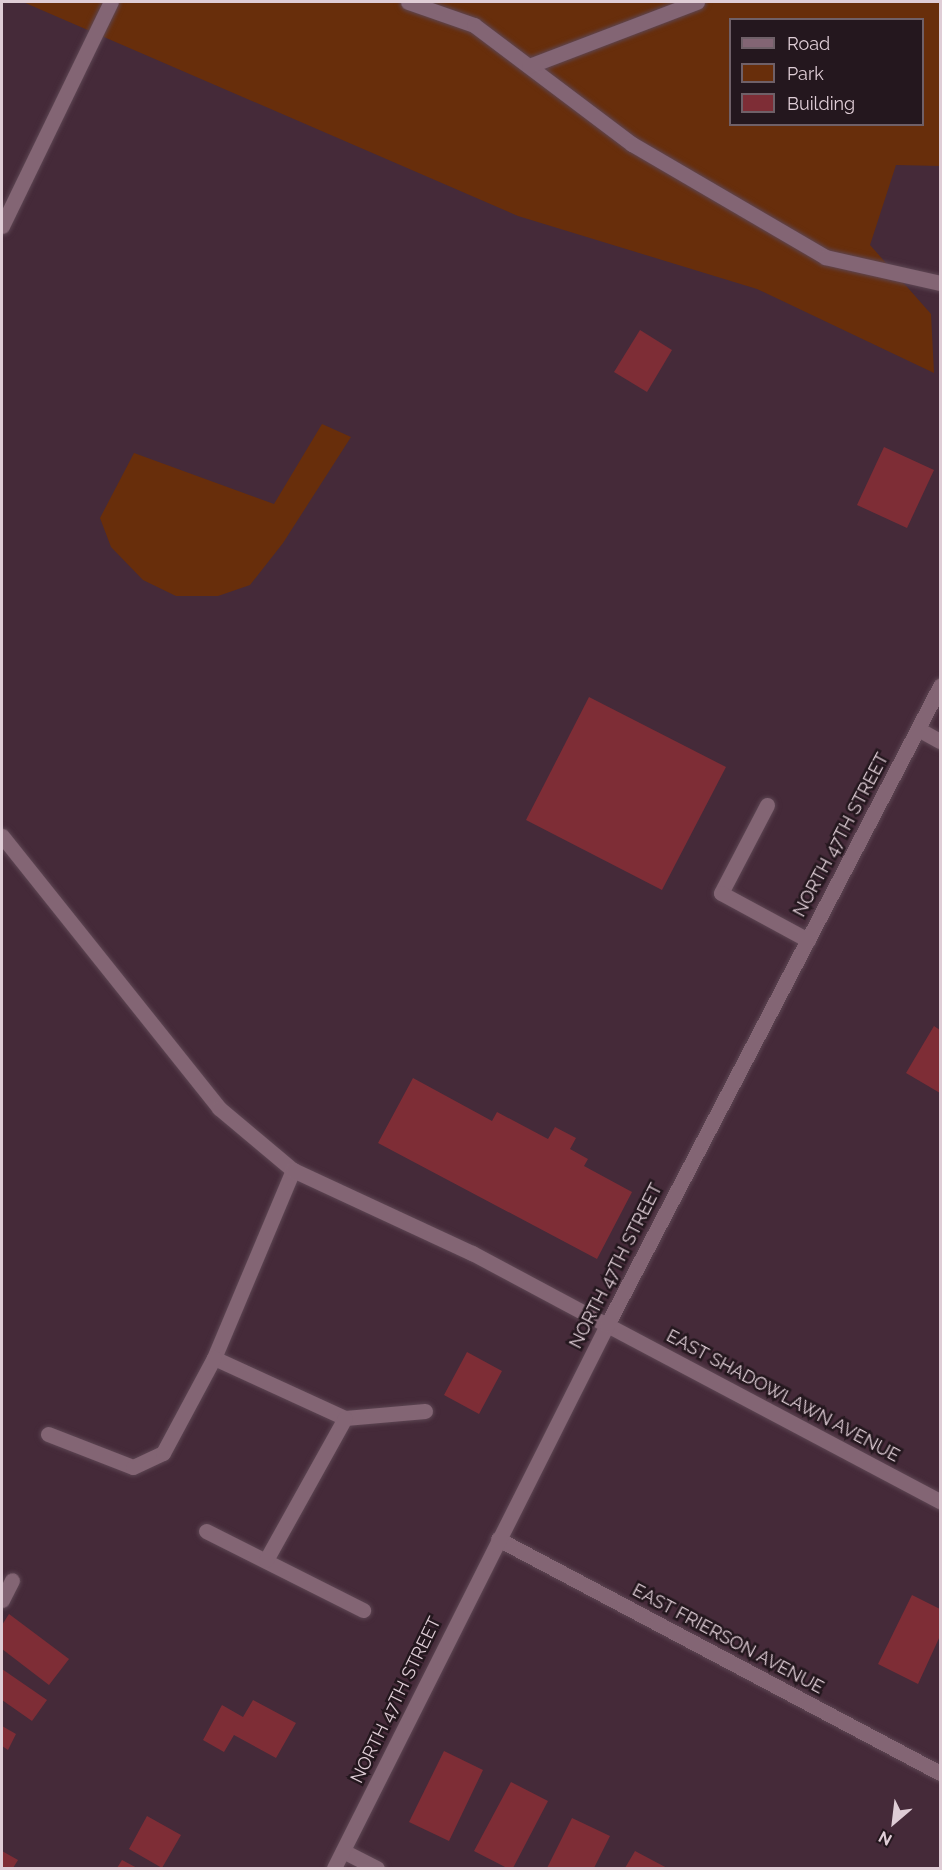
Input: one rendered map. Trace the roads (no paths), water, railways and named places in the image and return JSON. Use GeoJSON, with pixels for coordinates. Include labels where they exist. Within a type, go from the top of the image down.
{"type":"FeatureCollection","features":[{"type":"Feature","properties":{"kind":"street"},"geometry":{"type":"LineString","coordinates":[[2,226],[111,2]]}},
{"type":"Feature","properties":{"kind":"street"},"geometry":{"type":"LineString","coordinates":[[408,2],[474,25],[632,144],[825,257],[940,283]]}},
{"type":"Feature","properties":{"kind":"street"},"geometry":{"type":"LineString","coordinates":[[529,66],[697,2]]}},
{"type":"Feature","properties":{"kind":"street","name":"NORTH 47TH STREET"},"geometry":{"type":"LineString","coordinates":[[334,1869],[607,1325],[940,686]]}},
{"type":"Feature","properties":{"kind":"street"},"geometry":{"type":"LineString","coordinates":[[918,729],[940,741]]}},
{"type":"Feature","properties":{"kind":"street"},"geometry":{"type":"LineString","coordinates":[[767,805],[721,893],[808,940]]}},
{"type":"Feature","properties":{"kind":"street","name":"EAST SHADOWLAWN AVENUE"},"geometry":{"type":"LineString","coordinates":[[2,836],[219,1108],[293,1170],[472,1253],[940,1501]]}},
{"type":"Feature","properties":{"kind":"street"},"geometry":{"type":"LineString","coordinates":[[48,1434],[133,1467],[163,1453],[214,1358],[293,1170]]}},
{"type":"Feature","properties":{"kind":"street"},"geometry":{"type":"LineString","coordinates":[[214,1358],[345,1418],[425,1411]]}},
{"type":"Feature","properties":{"kind":"street"},"geometry":{"type":"LineString","coordinates":[[266,1560],[345,1418]]}},
{"type":"Feature","properties":{"kind":"street"},"geometry":{"type":"LineString","coordinates":[[206,1531],[363,1610]]}},
{"type":"Feature","properties":{"kind":"street","name":"EAST FRIERSON AVENUE"},"geometry":{"type":"LineString","coordinates":[[498,1539],[940,1773]]}},
{"type":"Feature","properties":{"kind":"street"},"geometry":{"type":"LineString","coordinates":[[2,1600],[12,1580]]}},
{"type":"Feature","properties":{"kind":"street"},"geometry":{"type":"LineString","coordinates":[[343,1851],[377,1869]]}}]}
